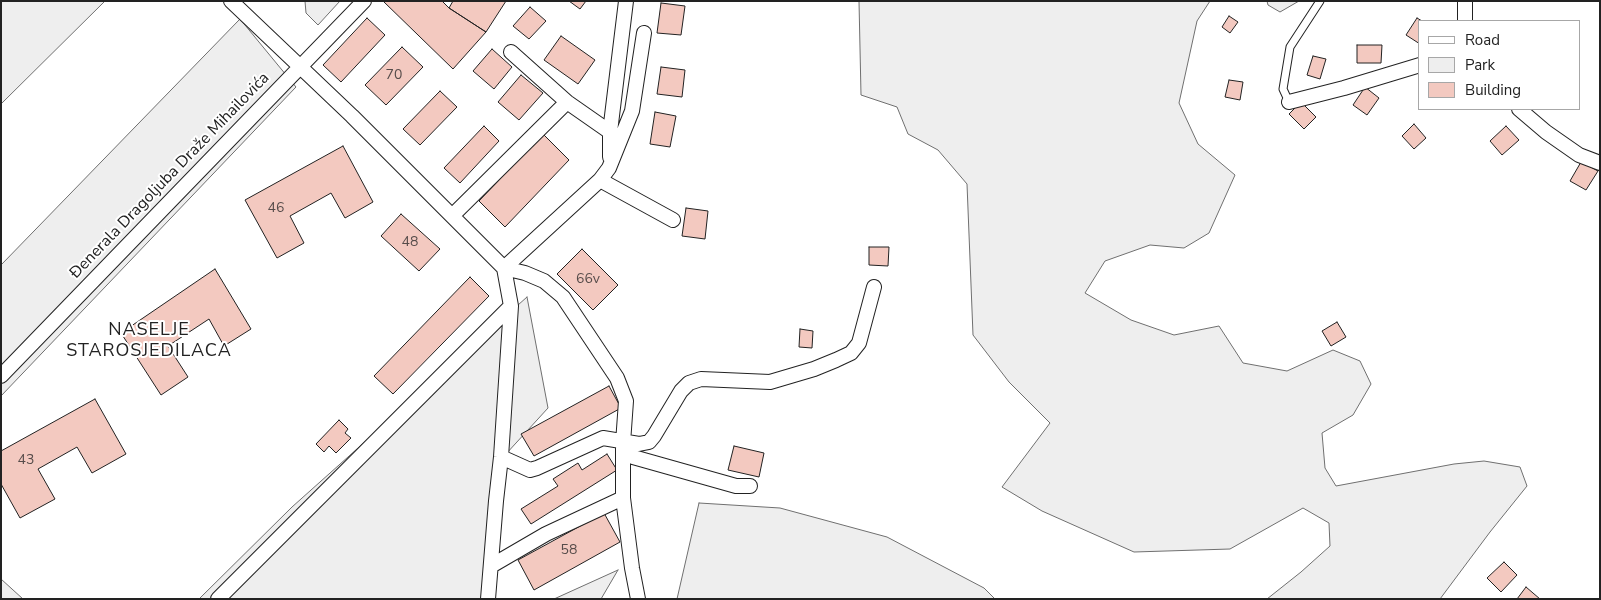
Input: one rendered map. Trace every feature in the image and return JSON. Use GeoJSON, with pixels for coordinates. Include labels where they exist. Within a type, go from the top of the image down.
{"type":"FeatureCollection","features":[{"type":"Feature","properties":{"kind":"street"},"geometry":{"type":"LineString","coordinates":[[231,1],[453,215],[504,268],[525,273],[544,281],[563,297],[574,312],[617,378],[626,401],[623,443],[623,498],[638,599]]}},
{"type":"Feature","properties":{"kind":"street","name":"Đenerala Dragoljuba Draže Mihailovića"},"geometry":{"type":"LineString","coordinates":[[1,376],[364,1]]}},
{"type":"Feature","properties":{"kind":"street"},"geometry":{"type":"LineString","coordinates":[[609,168],[610,132],[626,1]]}},
{"type":"Feature","properties":{"kind":"street"},"geometry":{"type":"LineString","coordinates":[[1465,1],[1465,20]]}},
{"type":"Feature","properties":{"kind":"street"},"geometry":{"type":"LineString","coordinates":[[504,268],[600,180],[609,168],[632,111],[644,33]]}},
{"type":"Feature","properties":{"kind":"street"},"geometry":{"type":"LineString","coordinates":[[511,52],[567,102],[610,132]]}},
{"type":"Feature","properties":{"kind":"street"},"geometry":{"type":"LineString","coordinates":[[1289,102],[1418,66]]}},
{"type":"Feature","properties":{"kind":"street"},"geometry":{"type":"LineString","coordinates":[[453,215],[567,102]]}},
{"type":"Feature","properties":{"kind":"street"},"geometry":{"type":"LineString","coordinates":[[1520,110],[1546,132],[1579,155],[1600,163]]}},
{"type":"Feature","properties":{"kind":"street"},"geometry":{"type":"LineString","coordinates":[[600,180],[672,220]]}},
{"type":"Feature","properties":{"kind":"street"},"geometry":{"type":"LineString","coordinates":[[488,599],[496,501],[502,458],[510,306],[504,268]]}},
{"type":"Feature","properties":{"kind":"street"},"geometry":{"type":"LineString","coordinates":[[502,458],[530,470],[603,438],[623,443],[639,444],[649,442],[681,391],[689,382],[701,380],[770,382],[814,369],[851,354],[859,343],[874,287]]}},
{"type":"Feature","properties":{"kind":"street"},"geometry":{"type":"LineString","coordinates":[[218,599],[510,306]]}},
{"type":"Feature","properties":{"kind":"street"},"geometry":{"type":"LineString","coordinates":[[623,443],[634,457],[736,486],[750,486]]}},
{"type":"Feature","properties":{"kind":"street"},"geometry":{"type":"LineString","coordinates":[[491,566],[546,534],[623,498]]}},
{"type":"Feature","properties":{"kind":"lane"},"geometry":{"type":"LineString","coordinates":[[1289,102],[1283,89],[1290,47],[1320,1]]}},
{"type":"Feature","properties":{"kind":"green space"},"geometry":{"type":"Polygon","coordinates":[[[1,1],[105,1],[1,104],[1,1]]]}},
{"type":"Feature","properties":{"kind":"green space"},"geometry":{"type":"Polygon","coordinates":[[[305,1],[340,1],[318,25],[306,13],[305,1]]]}},
{"type":"Feature","properties":{"kind":"green space"},"geometry":{"type":"Polygon","coordinates":[[[859,1],[1210,1],[1197,21],[1179,103],[1198,144],[1235,175],[1209,233],[1184,248],[1150,245],[1105,261],[1085,293],[1131,320],[1174,335],[1219,326],[1243,363],[1287,371],[1333,350],[1360,361],[1371,384],[1353,415],[1322,433],[1325,468],[1336,486],[1454,464],[1484,461],[1520,467],[1527,486],[1440,599],[1267,599],[1330,546],[1329,523],[1303,508],[1230,549],[1134,552],[1042,511],[1002,487],[1050,423],[1009,382],[973,335],[967,184],[938,150],[908,134],[897,107],[861,95],[859,1]]]}},
{"type":"Feature","properties":{"kind":"green space"},"geometry":{"type":"Polygon","coordinates":[[[1267,1],[1299,1],[1280,12],[1268,5],[1267,1]]]}},
{"type":"Feature","properties":{"kind":"green space"},"geometry":{"type":"Polygon","coordinates":[[[240,19],[296,87],[1,396],[1,265],[240,19]]]}},
{"type":"Feature","properties":{"kind":"green space"},"geometry":{"type":"Polygon","coordinates":[[[527,297],[548,408],[495,466],[482,599],[199,599],[292,507],[527,297]]]}},
{"type":"Feature","properties":{"kind":"green space"},"geometry":{"type":"Polygon","coordinates":[[[699,503],[780,508],[887,537],[984,588],[995,599],[677,599],[699,503]]]}},
{"type":"Feature","properties":{"kind":"green space"},"geometry":{"type":"Polygon","coordinates":[[[618,570],[601,599],[554,599],[618,570]]]}},
{"type":"Feature","properties":{"kind":"green space"},"geometry":{"type":"Polygon","coordinates":[[[1,579],[23,599],[1,599],[1,579]]]}},
{"type":"Feature","properties":{"kind":"building"},"geometry":{"type":"Polygon","coordinates":[[[383,1],[442,1],[449,8],[486,32],[453,69],[383,1]]]}},
{"type":"Feature","properties":{"kind":"building"},"geometry":{"type":"Polygon","coordinates":[[[453,1],[506,1],[486,32],[449,8],[453,1]]]}},
{"type":"Feature","properties":{"kind":"building"},"geometry":{"type":"Polygon","coordinates":[[[569,1],[586,1],[580,9],[569,1]]]}},
{"type":"Feature","properties":{"kind":"building"},"geometry":{"type":"Polygon","coordinates":[[[661,3],[685,6],[681,35],[657,33],[661,3]]]}},
{"type":"Feature","properties":{"kind":"building"},"geometry":{"type":"Polygon","coordinates":[[[530,7],[546,21],[529,39],[513,26],[530,7]]]}},
{"type":"Feature","properties":{"kind":"building"},"geometry":{"type":"Polygon","coordinates":[[[1229,16],[1238,22],[1230,33],[1222,27],[1229,16]]]}},
{"type":"Feature","properties":{"kind":"building"},"geometry":{"type":"Polygon","coordinates":[[[367,18],[385,35],[341,82],[323,65],[367,18]]]}},
{"type":"Feature","properties":{"kind":"building"},"geometry":{"type":"Polygon","coordinates":[[[1417,18],[1420,20],[1418,20],[1418,43],[1406,35],[1417,18]]]}},
{"type":"Feature","properties":{"kind":"building"},"geometry":{"type":"Polygon","coordinates":[[[561,36],[595,60],[578,84],[544,60],[561,36]]]}},
{"type":"Feature","properties":{"kind":"building"},"geometry":{"type":"Polygon","coordinates":[[[1357,45],[1382,45],[1381,63],[1357,63],[1357,45]]]}},
{"type":"Feature","properties":{"kind":"building"},"geometry":{"type":"Polygon","coordinates":[[[402,47],[423,67],[386,105],[365,85],[402,47]]]}},
{"type":"Feature","properties":{"kind":"building"},"geometry":{"type":"Polygon","coordinates":[[[492,49],[512,67],[494,89],[473,71],[492,49]]]}},
{"type":"Feature","properties":{"kind":"building"},"geometry":{"type":"Polygon","coordinates":[[[1313,56],[1326,59],[1320,79],[1307,75],[1313,56]]]}},
{"type":"Feature","properties":{"kind":"building"},"geometry":{"type":"Polygon","coordinates":[[[661,67],[685,70],[682,97],[657,94],[661,67]]]}},
{"type":"Feature","properties":{"kind":"building"},"geometry":{"type":"Polygon","coordinates":[[[521,75],[543,93],[519,120],[498,102],[521,75]]]}},
{"type":"Feature","properties":{"kind":"building"},"geometry":{"type":"Polygon","coordinates":[[[1229,80],[1243,82],[1240,100],[1225,97],[1229,80]]]}},
{"type":"Feature","properties":{"kind":"building"},"geometry":{"type":"Polygon","coordinates":[[[1365,87],[1379,98],[1367,115],[1353,105],[1365,87]]]}},
{"type":"Feature","properties":{"kind":"building"},"geometry":{"type":"Polygon","coordinates":[[[440,91],[457,107],[420,145],[403,129],[440,91]]]}},
{"type":"Feature","properties":{"kind":"building"},"geometry":{"type":"Polygon","coordinates":[[[1301,102],[1316,117],[1304,129],[1289,114],[1301,102]]]}},
{"type":"Feature","properties":{"kind":"building"},"geometry":{"type":"Polygon","coordinates":[[[655,112],[676,116],[670,147],[650,144],[655,112]]]}},
{"type":"Feature","properties":{"kind":"building"},"geometry":{"type":"Polygon","coordinates":[[[1414,124],[1426,138],[1414,149],[1402,136],[1414,124]]]}},
{"type":"Feature","properties":{"kind":"building"},"geometry":{"type":"Polygon","coordinates":[[[484,126],[499,141],[460,183],[444,168],[484,126]]]}},
{"type":"Feature","properties":{"kind":"building"},"geometry":{"type":"Polygon","coordinates":[[[1506,126],[1519,140],[1502,155],[1490,141],[1506,126]]]}},
{"type":"Feature","properties":{"kind":"building"},"geometry":{"type":"Polygon","coordinates":[[[543,134],[569,160],[505,227],[479,201],[543,134]]]}},
{"type":"Feature","properties":{"kind":"building"},"geometry":{"type":"Polygon","coordinates":[[[343,146],[373,202],[345,218],[331,193],[290,216],[304,243],[277,258],[245,200],[343,146]]]}},
{"type":"Feature","properties":{"kind":"building"},"geometry":{"type":"Polygon","coordinates":[[[1581,162],[1598,171],[1586,190],[1570,181],[1581,162]]]}},
{"type":"Feature","properties":{"kind":"building"},"geometry":{"type":"Polygon","coordinates":[[[686,208],[708,211],[705,239],[682,236],[686,208]]]}},
{"type":"Feature","properties":{"kind":"building"},"geometry":{"type":"Polygon","coordinates":[[[401,214],[440,249],[419,271],[381,236],[401,214]]]}},
{"type":"Feature","properties":{"kind":"building"},"geometry":{"type":"Polygon","coordinates":[[[869,247],[889,247],[888,266],[869,265],[869,247]]]}},
{"type":"Feature","properties":{"kind":"building"},"geometry":{"type":"Polygon","coordinates":[[[582,249],[618,285],[593,310],[557,274],[582,249]]]}},
{"type":"Feature","properties":{"kind":"building"},"geometry":{"type":"Polygon","coordinates":[[[215,269],[251,329],[224,346],[209,319],[168,346],[188,377],[161,395],[121,333],[215,269]]]}},
{"type":"Feature","properties":{"kind":"building"},"geometry":{"type":"Polygon","coordinates":[[[470,277],[489,296],[393,394],[374,376],[470,277]]]}},
{"type":"Feature","properties":{"kind":"building"},"geometry":{"type":"Polygon","coordinates":[[[1337,322],[1346,337],[1331,346],[1322,331],[1337,322]]]}},
{"type":"Feature","properties":{"kind":"building"},"geometry":{"type":"Polygon","coordinates":[[[800,329],[813,331],[812,348],[799,347],[800,329]]]}},
{"type":"Feature","properties":{"kind":"building"},"geometry":{"type":"Polygon","coordinates":[[[609,386],[621,408],[534,456],[521,434],[609,386]]]}},
{"type":"Feature","properties":{"kind":"building"},"geometry":{"type":"Polygon","coordinates":[[[95,399],[126,454],[92,473],[77,447],[38,469],[55,499],[20,518],[1,484],[1,451],[95,399]]]}},
{"type":"Feature","properties":{"kind":"building"},"geometry":{"type":"Polygon","coordinates":[[[339,420],[348,429],[345,433],[351,438],[336,453],[329,446],[324,452],[316,444],[339,420]]]}},
{"type":"Feature","properties":{"kind":"building"},"geometry":{"type":"Polygon","coordinates":[[[734,446],[764,453],[759,477],[728,470],[734,446]]]}},
{"type":"Feature","properties":{"kind":"building"},"geometry":{"type":"Polygon","coordinates":[[[607,454],[617,470],[531,524],[521,509],[558,486],[553,479],[578,463],[582,470],[607,454]]]}},
{"type":"Feature","properties":{"kind":"building"},"geometry":{"type":"Polygon","coordinates":[[[604,513],[620,542],[534,590],[518,560],[604,513]]]}},
{"type":"Feature","properties":{"kind":"building"},"geometry":{"type":"Polygon","coordinates":[[[1504,562],[1517,575],[1501,592],[1487,578],[1504,562]]]}},
{"type":"Feature","properties":{"kind":"building"},"geometry":{"type":"Polygon","coordinates":[[[1526,587],[1540,599],[1517,599],[1526,587]]]}},
{"type":"Feature","properties":{"kind":"district","name":"NASELJE STAROSJEDILACA"},"geometry":{"type":"Point","coordinates":[149,341]}}]}
